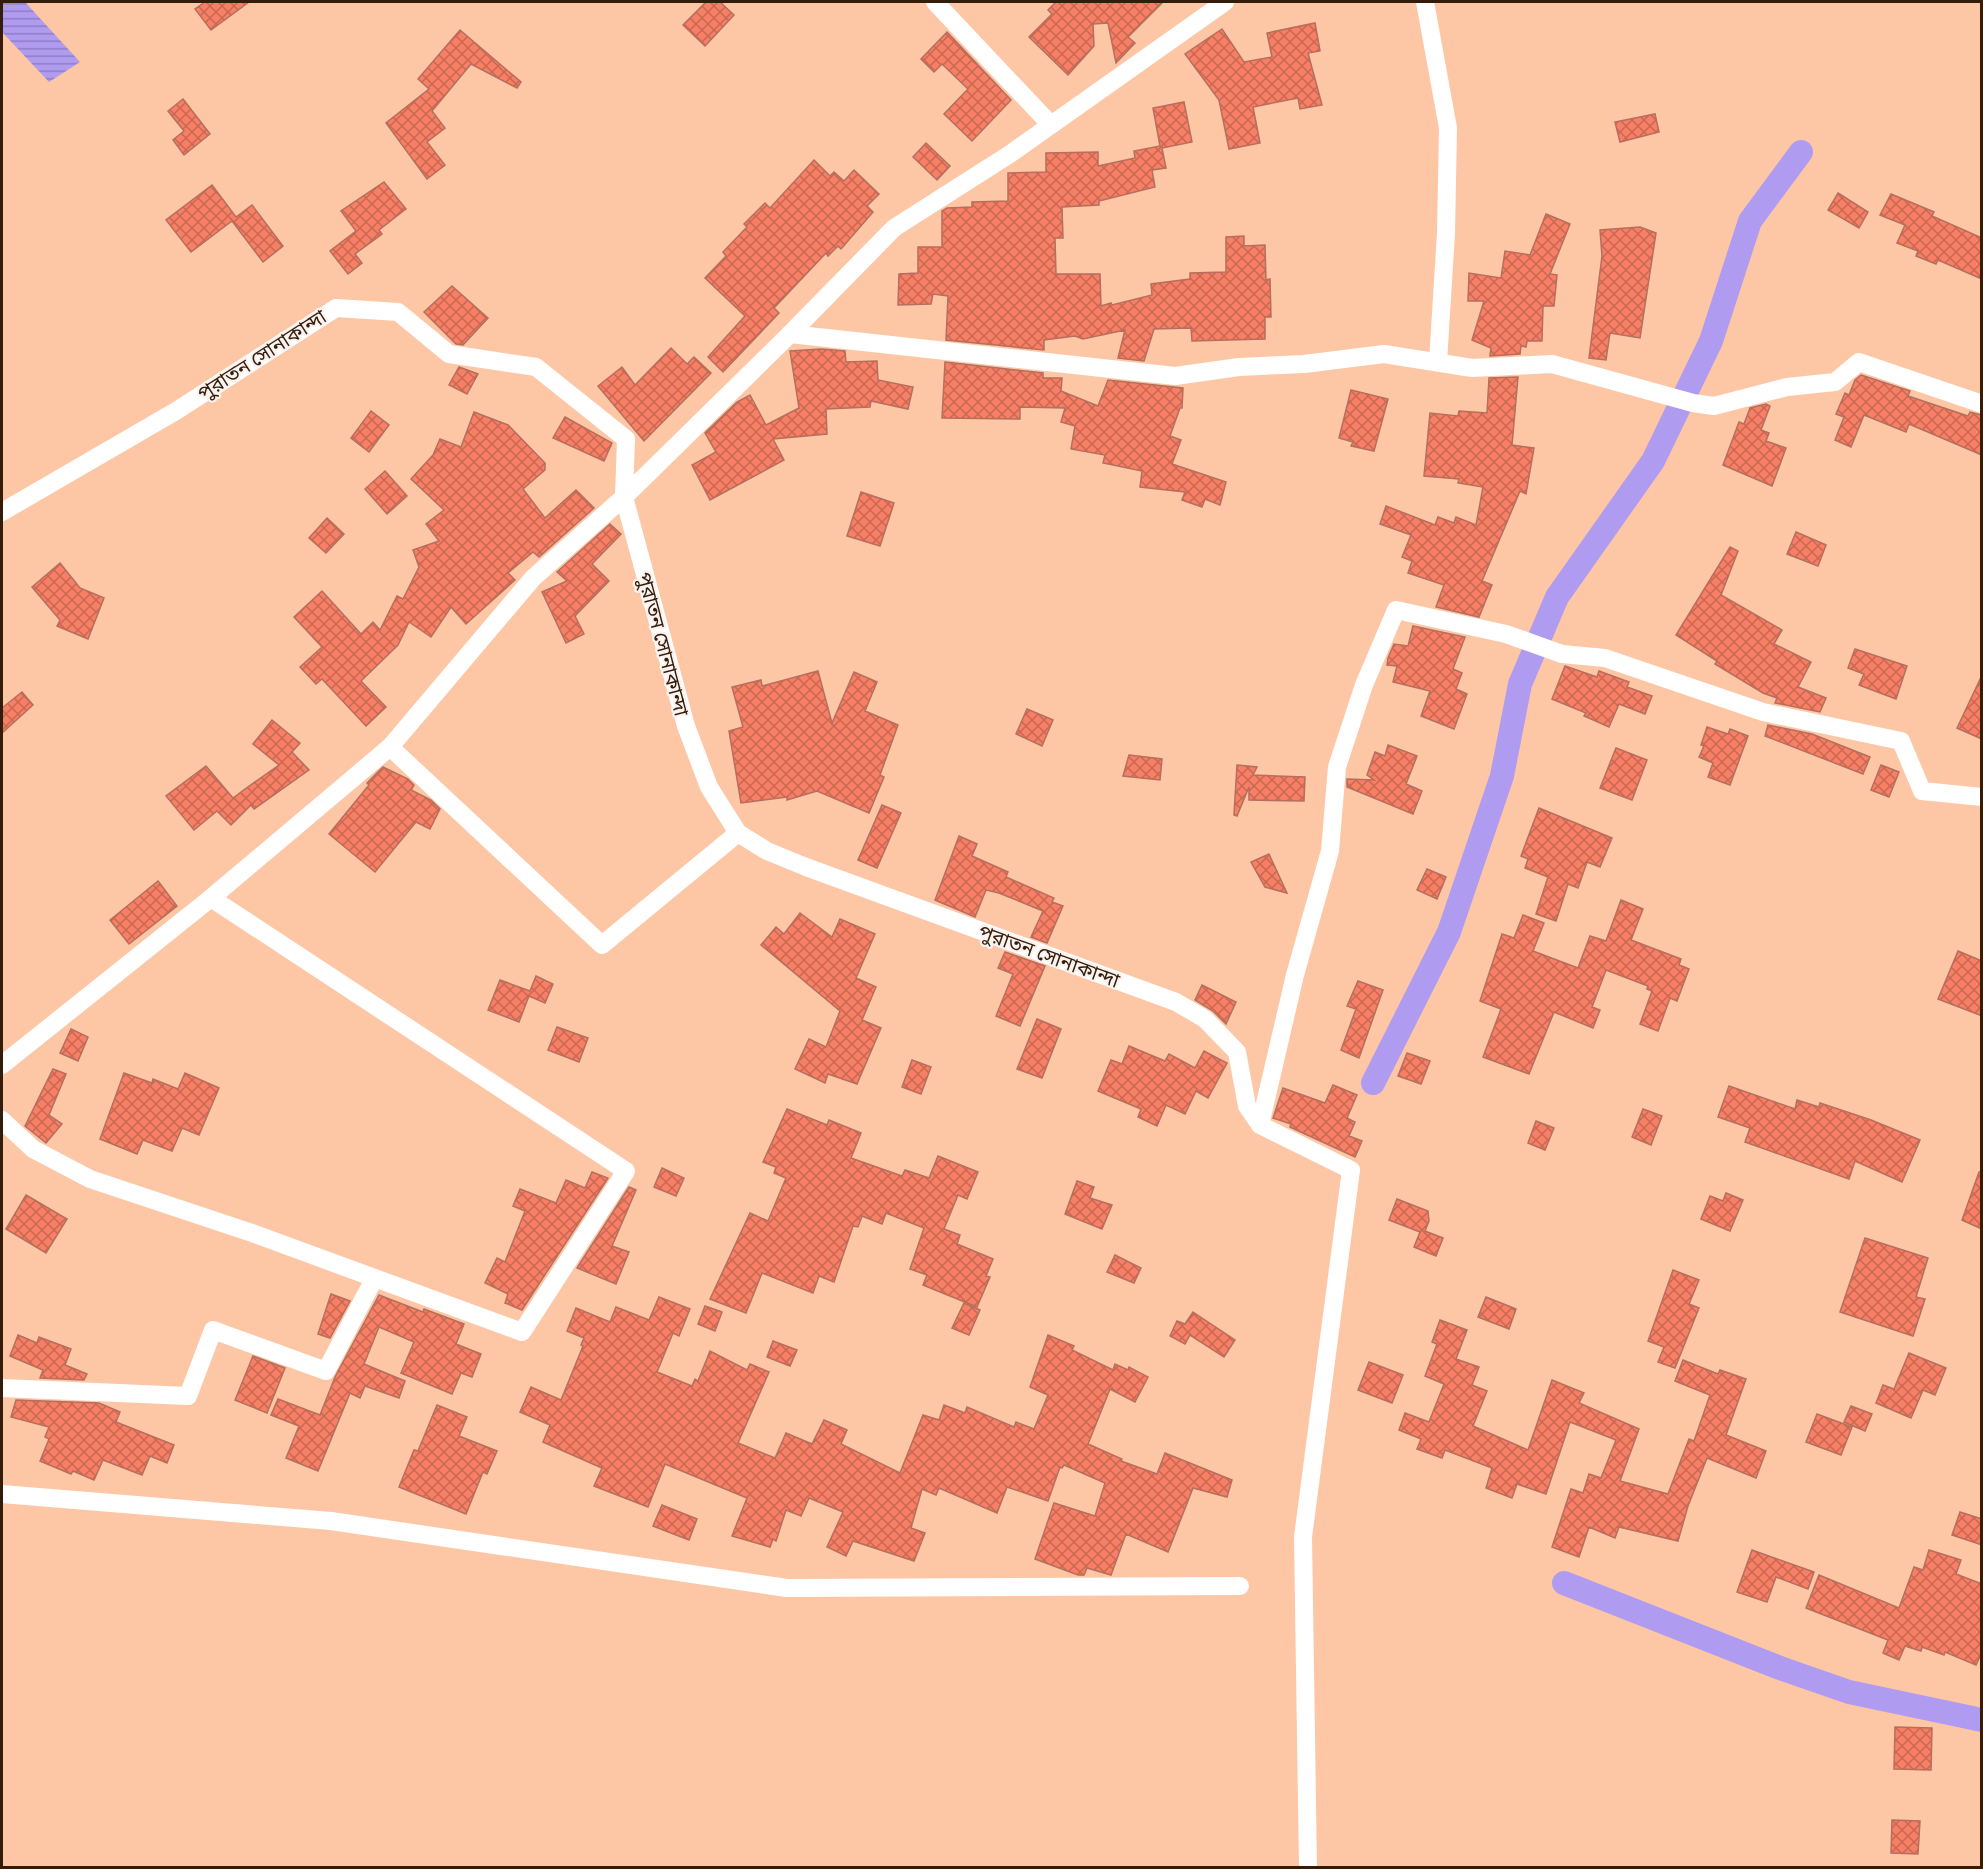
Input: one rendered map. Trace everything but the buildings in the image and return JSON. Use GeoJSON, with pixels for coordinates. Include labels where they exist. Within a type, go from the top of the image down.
{"type":"FeatureCollection","features":[{"type":"Feature","properties":{"kind":"street"},"geometry":{"type":"LineString","coordinates":[[934,2],[1051,125]]}},
{"type":"Feature","properties":{"kind":"street"},"geometry":{"type":"LineString","coordinates":[[2,1065],[211,898],[390,747],[533,578],[624,497],[894,228],[1010,154],[1225,2]]}},
{"type":"Feature","properties":{"kind":"street"},"geometry":{"type":"LineString","coordinates":[[1425,2],[1448,128],[1446,233],[1438,362]]}},
{"type":"Feature","properties":{"kind":"street","name":"পুরাতন সোনাকান্দা"},"geometry":{"type":"LineString","coordinates":[[2,512],[176,411],[336,308],[398,312],[449,354],[536,367],[626,439],[624,497],[686,726],[709,787],[738,833],[767,851],[806,867],[1176,1002],[1204,1019],[1237,1052],[1247,1106],[1260,1125]]}},
{"type":"Feature","properties":{"kind":"street"},"geometry":{"type":"LineString","coordinates":[[790,334],[1175,376],[1239,367],[1304,364],[1384,354],[1472,368],[1552,364],[1693,403],[1714,406],[1787,387],[1835,382],[1859,362],[1968,397],[1982,404]]}},
{"type":"Feature","properties":{"kind":"street"},"geometry":{"type":"LineString","coordinates":[[1308,1868],[1303,1537],[1352,1170],[1260,1125],[1295,975],[1330,851],[1337,766],[1364,685],[1396,610],[1506,634],[1562,654],[1605,658],[1762,712],[1901,741],[1922,790],[1982,797]]}},
{"type":"Feature","properties":{"kind":"street"},"geometry":{"type":"LineString","coordinates":[[390,747],[602,945],[738,833]]}},
{"type":"Feature","properties":{"kind":"street"},"geometry":{"type":"LineString","coordinates":[[2,1120],[33,1149],[90,1179],[252,1233],[522,1332],[626,1171],[211,898]]}},
{"type":"Feature","properties":{"kind":"street"},"geometry":{"type":"LineString","coordinates":[[2,1388],[188,1396],[213,1330],[326,1371],[374,1279]]}},
{"type":"Feature","properties":{"kind":"street"},"geometry":{"type":"LineString","coordinates":[[2,1494],[331,1521],[788,1588],[1240,1586]]}},
{"type":"Feature","properties":{"kind":"shaded area"},"geometry":{"type":"Polygon","coordinates":[[[2,2],[25,2],[80,62],[49,82],[2,32],[2,2]]]}},
{"type":"Feature","properties":{"kind":"waterway"},"geometry":{"type":"LineString","coordinates":[[1373,1083],[1449,932],[1502,776],[1520,684],[1557,597],[1653,461],[1711,341],[1750,221],[1801,152]]}},
{"type":"Feature","properties":{"kind":"waterway"},"geometry":{"type":"LineString","coordinates":[[1564,1583],[1780,1668],[1849,1692],[1982,1720]]}}]}
